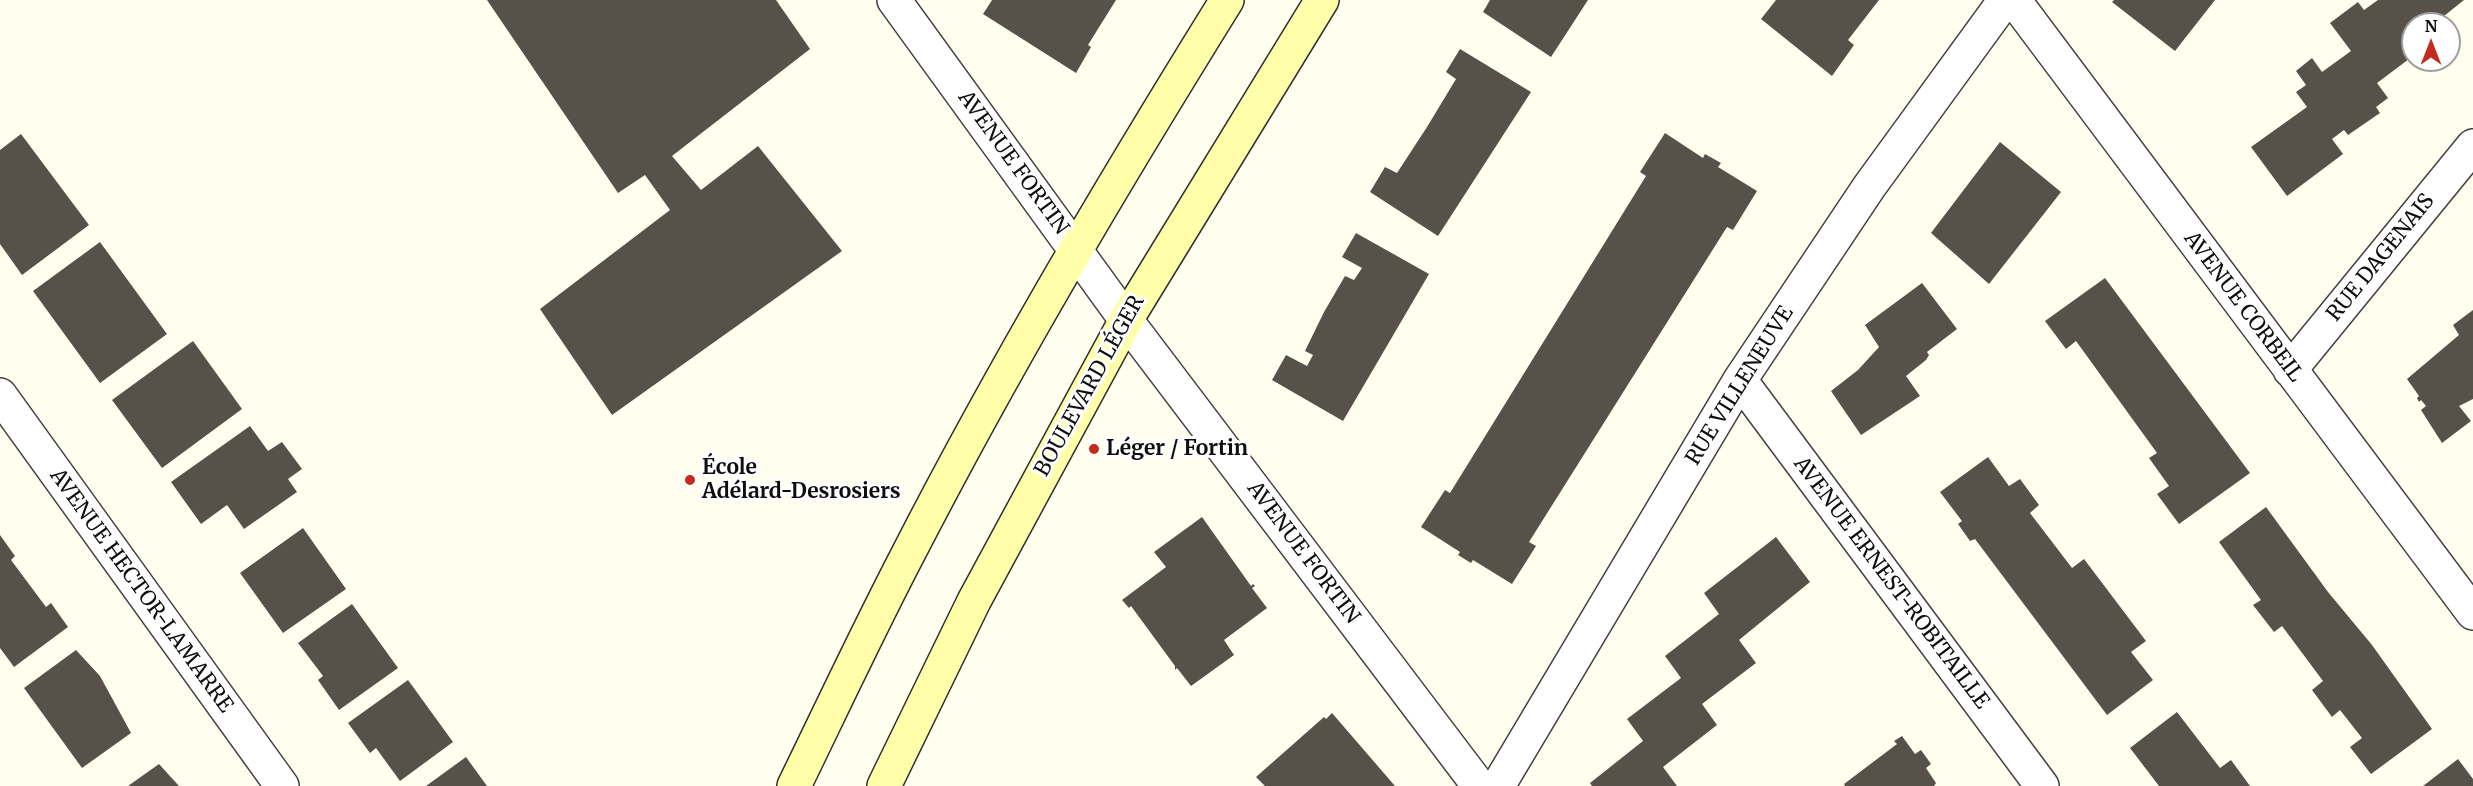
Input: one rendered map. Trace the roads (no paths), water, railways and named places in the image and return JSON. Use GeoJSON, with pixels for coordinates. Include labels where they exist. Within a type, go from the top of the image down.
{"type":"FeatureCollection","features":[{"type":"Feature","properties":{"kind":"main road"},"geometry":{"type":"LineString","coordinates":[[794,786],[906,557],[1020,347],[1135,148],[1227,0]]}},
{"type":"Feature","properties":{"kind":"main road","name":"BOULEVARD LÉGER"},"geometry":{"type":"LineString","coordinates":[[885,786],[980,590],[1126,320],[1322,0]]}},
{"type":"Feature","properties":{"kind":"street","name":"AVENUE FORTIN"},"geometry":{"type":"LineString","coordinates":[[894,0],[1126,320],[1479,786]]}},
{"type":"Feature","properties":{"kind":"street","name":"RUE VILLENEUVE"},"geometry":{"type":"LineString","coordinates":[[1498,786],[1740,380],[1869,187],[2005,0]]}},
{"type":"Feature","properties":{"kind":"street","name":"AVENUE CORBEIL"},"geometry":{"type":"LineString","coordinates":[[2014,0],[2473,613]]}},
{"type":"Feature","properties":{"kind":"street","name":"RUE DAGENAIS"},"geometry":{"type":"LineString","coordinates":[[2290,370],[2473,147]]}},
{"type":"Feature","properties":{"kind":"street","name":"AVENUE ERNEST-ROBITAILLE"},"geometry":{"type":"LineString","coordinates":[[1740,380],[2042,786]]}},
{"type":"Feature","properties":{"kind":"street","name":"AVENUE HECTOR-LAMARRE"},"geometry":{"type":"LineString","coordinates":[[0,395],[282,786]]}},
{"type":"Feature","properties":{"kind":"place","name":"Léger / Fortin"},"geometry":{"type":"Point","coordinates":[1094,449]}},
{"type":"Feature","properties":{"kind":"place","name":"École Adélard-Desrosiers"},"geometry":{"type":"Point","coordinates":[690,480]}}]}
